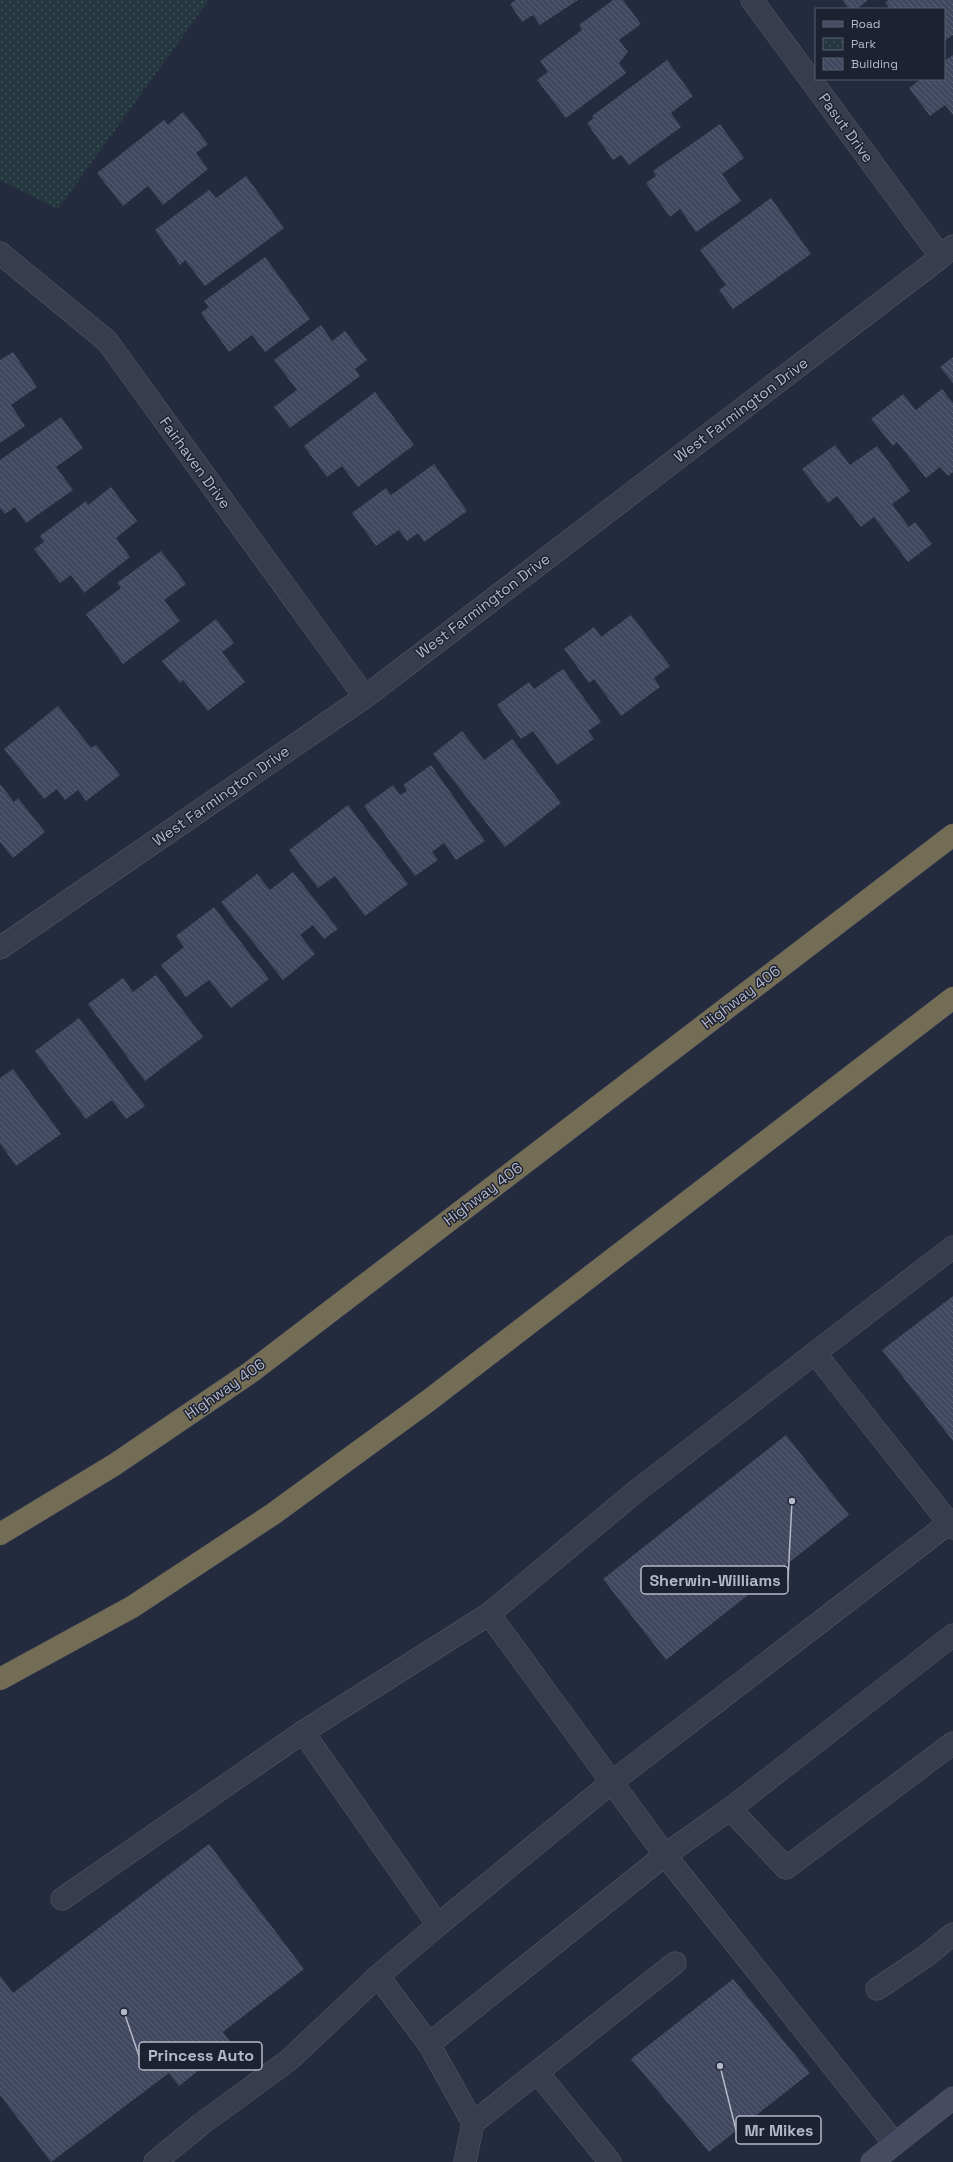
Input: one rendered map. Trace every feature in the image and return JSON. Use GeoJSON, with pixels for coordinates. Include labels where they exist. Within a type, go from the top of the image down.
{"type":"FeatureCollection","features":[{"type":"Feature","properties":{"kind":"highway","name":"Highway 406"},"geometry":{"type":"LineString","coordinates":[[0,1534],[114,1465],[251,1372],[953,835]]}},
{"type":"Feature","properties":{"kind":"highway"},"geometry":{"type":"LineString","coordinates":[[0,1679],[132,1607],[279,1509],[428,1402],[953,998]]}},
{"type":"Feature","properties":{"kind":"main road"},"geometry":{"type":"LineString","coordinates":[[872,2162],[953,2098]]}},
{"type":"Feature","properties":{"kind":"street","name":"Pasut Drive"},"geometry":{"type":"LineString","coordinates":[[752,0],[947,251]]}},
{"type":"Feature","properties":{"kind":"street","name":"West Farmington Drive"},"geometry":{"type":"LineString","coordinates":[[0,948],[365,696],[947,251]]}},
{"type":"Feature","properties":{"kind":"street","name":"Fairhaven Drive"},"geometry":{"type":"LineString","coordinates":[[0,253],[107,342],[365,696]]}},
{"type":"Feature","properties":{"kind":"street"},"geometry":{"type":"LineString","coordinates":[[62,1899],[302,1732],[489,1614],[634,1493],[953,1247]]}},
{"type":"Feature","properties":{"kind":"street"},"geometry":{"type":"LineString","coordinates":[[156,2162],[200,2125],[289,2060],[378,1976],[438,1924],[612,1782],[952,1524],[815,1353]]}},
{"type":"Feature","properties":{"kind":"street"},"geometry":{"type":"LineString","coordinates":[[489,1614],[665,1855],[895,2144]]}},
{"type":"Feature","properties":{"kind":"street"},"geometry":{"type":"LineString","coordinates":[[429,2044],[665,1855],[730,1809],[953,1635]]}},
{"type":"Feature","properties":{"kind":"street"},"geometry":{"type":"LineString","coordinates":[[302,1732],[438,1924]]}},
{"type":"Feature","properties":{"kind":"street"},"geometry":{"type":"LineString","coordinates":[[730,1809],[786,1868],[953,1743]]}},
{"type":"Feature","properties":{"kind":"street"},"geometry":{"type":"LineString","coordinates":[[877,1989],[926,1956],[953,1934]]}},
{"type":"Feature","properties":{"kind":"street"},"geometry":{"type":"LineString","coordinates":[[473,2123],[675,1963]]}},
{"type":"Feature","properties":{"kind":"street"},"geometry":{"type":"LineString","coordinates":[[378,1976],[429,2044],[473,2123],[470,2158]]}},
{"type":"Feature","properties":{"kind":"street"},"geometry":{"type":"LineString","coordinates":[[538,2072],[610,2162]]}},
{"type":"Feature","properties":{"kind":"green space"},"geometry":{"type":"Polygon","coordinates":[[[0,0],[209,0],[58,209],[0,180],[0,0]]]}},
{"type":"Feature","properties":{"kind":"building"},"geometry":{"type":"Polygon","coordinates":[[[516,0],[578,0],[540,25],[533,15],[522,22],[510,4],[516,0]]]}},
{"type":"Feature","properties":{"kind":"building"},"geometry":{"type":"Polygon","coordinates":[[[613,0],[623,0],[641,24],[619,40],[628,52],[619,63],[626,73],[566,118],[537,80],[548,72],[540,61],[582,30],[579,25],[613,0]]]}},
{"type":"Feature","properties":{"kind":"building"},"geometry":{"type":"Polygon","coordinates":[[[842,0],[868,0],[858,8],[848,8],[842,0]]]}},
{"type":"Feature","properties":{"kind":"building"},"geometry":{"type":"Polygon","coordinates":[[[889,0],[953,0],[953,35],[945,40],[945,8],[889,8],[885,2],[889,0]]]}},
{"type":"Feature","properties":{"kind":"building"},"geometry":{"type":"Polygon","coordinates":[[[953,55],[953,115],[945,105],[930,116],[909,88],[920,80],[945,80],[945,60],[953,55]]]}},
{"type":"Feature","properties":{"kind":"building"},"geometry":{"type":"Polygon","coordinates":[[[667,60],[693,96],[671,113],[681,127],[629,165],[621,155],[613,160],[587,123],[594,118],[592,116],[667,60]]]}},
{"type":"Feature","properties":{"kind":"building"},"geometry":{"type":"Polygon","coordinates":[[[183,112],[208,144],[196,153],[208,169],[163,205],[148,186],[123,206],[97,173],[164,120],[168,125],[183,112]]]}},
{"type":"Feature","properties":{"kind":"building"},"geometry":{"type":"Polygon","coordinates":[[[720,124],[744,158],[722,174],[741,201],[696,232],[680,209],[670,217],[646,183],[656,176],[653,171],[720,124]]]}},
{"type":"Feature","properties":{"kind":"building"},"geometry":{"type":"Polygon","coordinates":[[[246,176],[284,228],[205,286],[185,260],[180,265],[155,230],[209,190],[216,198],[246,176]]]}},
{"type":"Feature","properties":{"kind":"building"},"geometry":{"type":"Polygon","coordinates":[[[771,198],[811,254],[733,309],[719,290],[726,285],[700,250],[771,198]]]}},
{"type":"Feature","properties":{"kind":"building"},"geometry":{"type":"Polygon","coordinates":[[[265,257],[310,319],[265,352],[252,335],[229,352],[201,313],[209,307],[204,301],[265,257]]]}},
{"type":"Feature","properties":{"kind":"building"},"geometry":{"type":"Polygon","coordinates":[[[321,325],[332,341],[345,331],[367,360],[355,369],[360,376],[290,428],[274,407],[297,390],[274,360],[321,325]]]}},
{"type":"Feature","properties":{"kind":"building"},"geometry":{"type":"Polygon","coordinates":[[[13,352],[37,387],[11,405],[25,426],[0,443],[0,360],[13,352]]]}},
{"type":"Feature","properties":{"kind":"building"},"geometry":{"type":"Polygon","coordinates":[[[953,357],[953,383],[940,367],[953,357]]]}},
{"type":"Feature","properties":{"kind":"building"},"geometry":{"type":"Polygon","coordinates":[[[942,389],[953,403],[953,472],[948,476],[940,467],[926,478],[897,442],[893,446],[871,419],[903,394],[916,410],[942,389]]]}},
{"type":"Feature","properties":{"kind":"building"},"geometry":{"type":"Polygon","coordinates":[[[375,392],[414,445],[358,487],[342,466],[327,477],[304,446],[375,392]]]}},
{"type":"Feature","properties":{"kind":"building"},"geometry":{"type":"Polygon","coordinates":[[[61,417],[83,448],[56,467],[73,490],[26,523],[15,507],[5,514],[0,508],[0,460],[61,417]]]}},
{"type":"Feature","properties":{"kind":"building"},"geometry":{"type":"Polygon","coordinates":[[[835,445],[850,465],[877,446],[910,491],[892,504],[909,527],[915,522],[932,544],[908,562],[874,517],[861,527],[837,496],[828,503],[802,469],[835,445]]]}},
{"type":"Feature","properties":{"kind":"building"},"geometry":{"type":"Polygon","coordinates":[[[434,464],[467,511],[424,542],[418,533],[407,541],[399,530],[376,546],[352,513],[386,488],[391,495],[434,464]]]}},
{"type":"Feature","properties":{"kind":"building"},"geometry":{"type":"Polygon","coordinates":[[[111,487],[137,521],[116,538],[130,557],[84,593],[71,575],[60,583],[34,549],[44,542],[40,536],[86,501],[88,505],[111,487]]]}},
{"type":"Feature","properties":{"kind":"building"},"geometry":{"type":"Polygon","coordinates":[[[161,551],[186,584],[164,600],[180,621],[123,664],[86,614],[121,588],[117,583],[161,551]]]}},
{"type":"Feature","properties":{"kind":"building"},"geometry":{"type":"Polygon","coordinates":[[[631,615],[670,666],[654,678],[660,687],[621,716],[594,679],[589,683],[564,649],[594,627],[601,637],[631,615]]]}},
{"type":"Feature","properties":{"kind":"building"},"geometry":{"type":"Polygon","coordinates":[[[216,619],[234,643],[222,652],[245,682],[208,711],[183,680],[180,683],[162,661],[216,619]]]}},
{"type":"Feature","properties":{"kind":"building"},"geometry":{"type":"Polygon","coordinates":[[[563,669],[601,722],[588,731],[594,739],[557,765],[533,731],[521,739],[497,705],[529,682],[534,689],[563,669]]]}},
{"type":"Feature","properties":{"kind":"building"},"geometry":{"type":"Polygon","coordinates":[[[58,706],[91,748],[96,745],[120,775],[86,801],[78,790],[65,800],[57,789],[44,799],[4,749],[58,706]]]}},
{"type":"Feature","properties":{"kind":"building"},"geometry":{"type":"Polygon","coordinates":[[[462,731],[484,760],[512,739],[561,803],[505,847],[433,754],[462,731]]]}},
{"type":"Feature","properties":{"kind":"building"},"geometry":{"type":"Polygon","coordinates":[[[431,765],[485,841],[456,860],[444,843],[432,852],[438,860],[415,876],[364,806],[393,785],[400,795],[407,791],[403,785],[431,765]]]}},
{"type":"Feature","properties":{"kind":"building"},"geometry":{"type":"Polygon","coordinates":[[[0,784],[14,802],[18,798],[45,832],[13,858],[0,842],[0,784]]]}},
{"type":"Feature","properties":{"kind":"building"},"geometry":{"type":"Polygon","coordinates":[[[348,805],[408,884],[365,916],[335,876],[318,888],[289,850],[348,805]]]}},
{"type":"Feature","properties":{"kind":"building"},"geometry":{"type":"Polygon","coordinates":[[[293,872],[338,929],[324,939],[313,925],[300,935],[315,954],[283,980],[221,902],[257,874],[270,890],[293,872]]]}},
{"type":"Feature","properties":{"kind":"building"},"geometry":{"type":"Polygon","coordinates":[[[214,907],[269,979],[231,1008],[209,980],[186,997],[161,965],[184,947],[176,936],[214,907]]]}},
{"type":"Feature","properties":{"kind":"building"},"geometry":{"type":"Polygon","coordinates":[[[156,975],[203,1037],[145,1081],[88,1004],[123,978],[133,992],[156,975]]]}},
{"type":"Feature","properties":{"kind":"building"},"geometry":{"type":"Polygon","coordinates":[[[79,1018],[145,1106],[126,1119],[112,1100],[86,1119],[35,1051],[79,1018]]]}},
{"type":"Feature","properties":{"kind":"building"},"geometry":{"type":"Polygon","coordinates":[[[13,1069],[61,1134],[16,1166],[0,1143],[0,1078],[13,1069]]]}},
{"type":"Feature","properties":{"kind":"building"},"geometry":{"type":"Polygon","coordinates":[[[953,1296],[953,1441],[882,1350],[953,1296]]]}},
{"type":"Feature","properties":{"kind":"building"},"geometry":{"type":"Polygon","coordinates":[[[786,1435],[849,1515],[666,1660],[603,1579],[786,1435]]]}},
{"type":"Feature","properties":{"kind":"building"},"geometry":{"type":"Polygon","coordinates":[[[209,1844],[304,1969],[223,2032],[232,2044],[179,2086],[169,2073],[51,2162],[0,2095],[0,1976],[13,1993],[209,1844]]]}},
{"type":"Feature","properties":{"kind":"building"},"geometry":{"type":"Polygon","coordinates":[[[733,1979],[810,2073],[709,2152],[631,2059],[733,1979]]]}},
{"type":"Feature","properties":{"kind":"place","name":"Sherwin-Williams"},"geometry":{"type":"Point","coordinates":[792,1501]}},
{"type":"Feature","properties":{"kind":"place","name":"Princess Auto"},"geometry":{"type":"Point","coordinates":[124,2012]}},
{"type":"Feature","properties":{"kind":"place","name":"Mr Mikes"},"geometry":{"type":"Point","coordinates":[720,2066]}}]}
